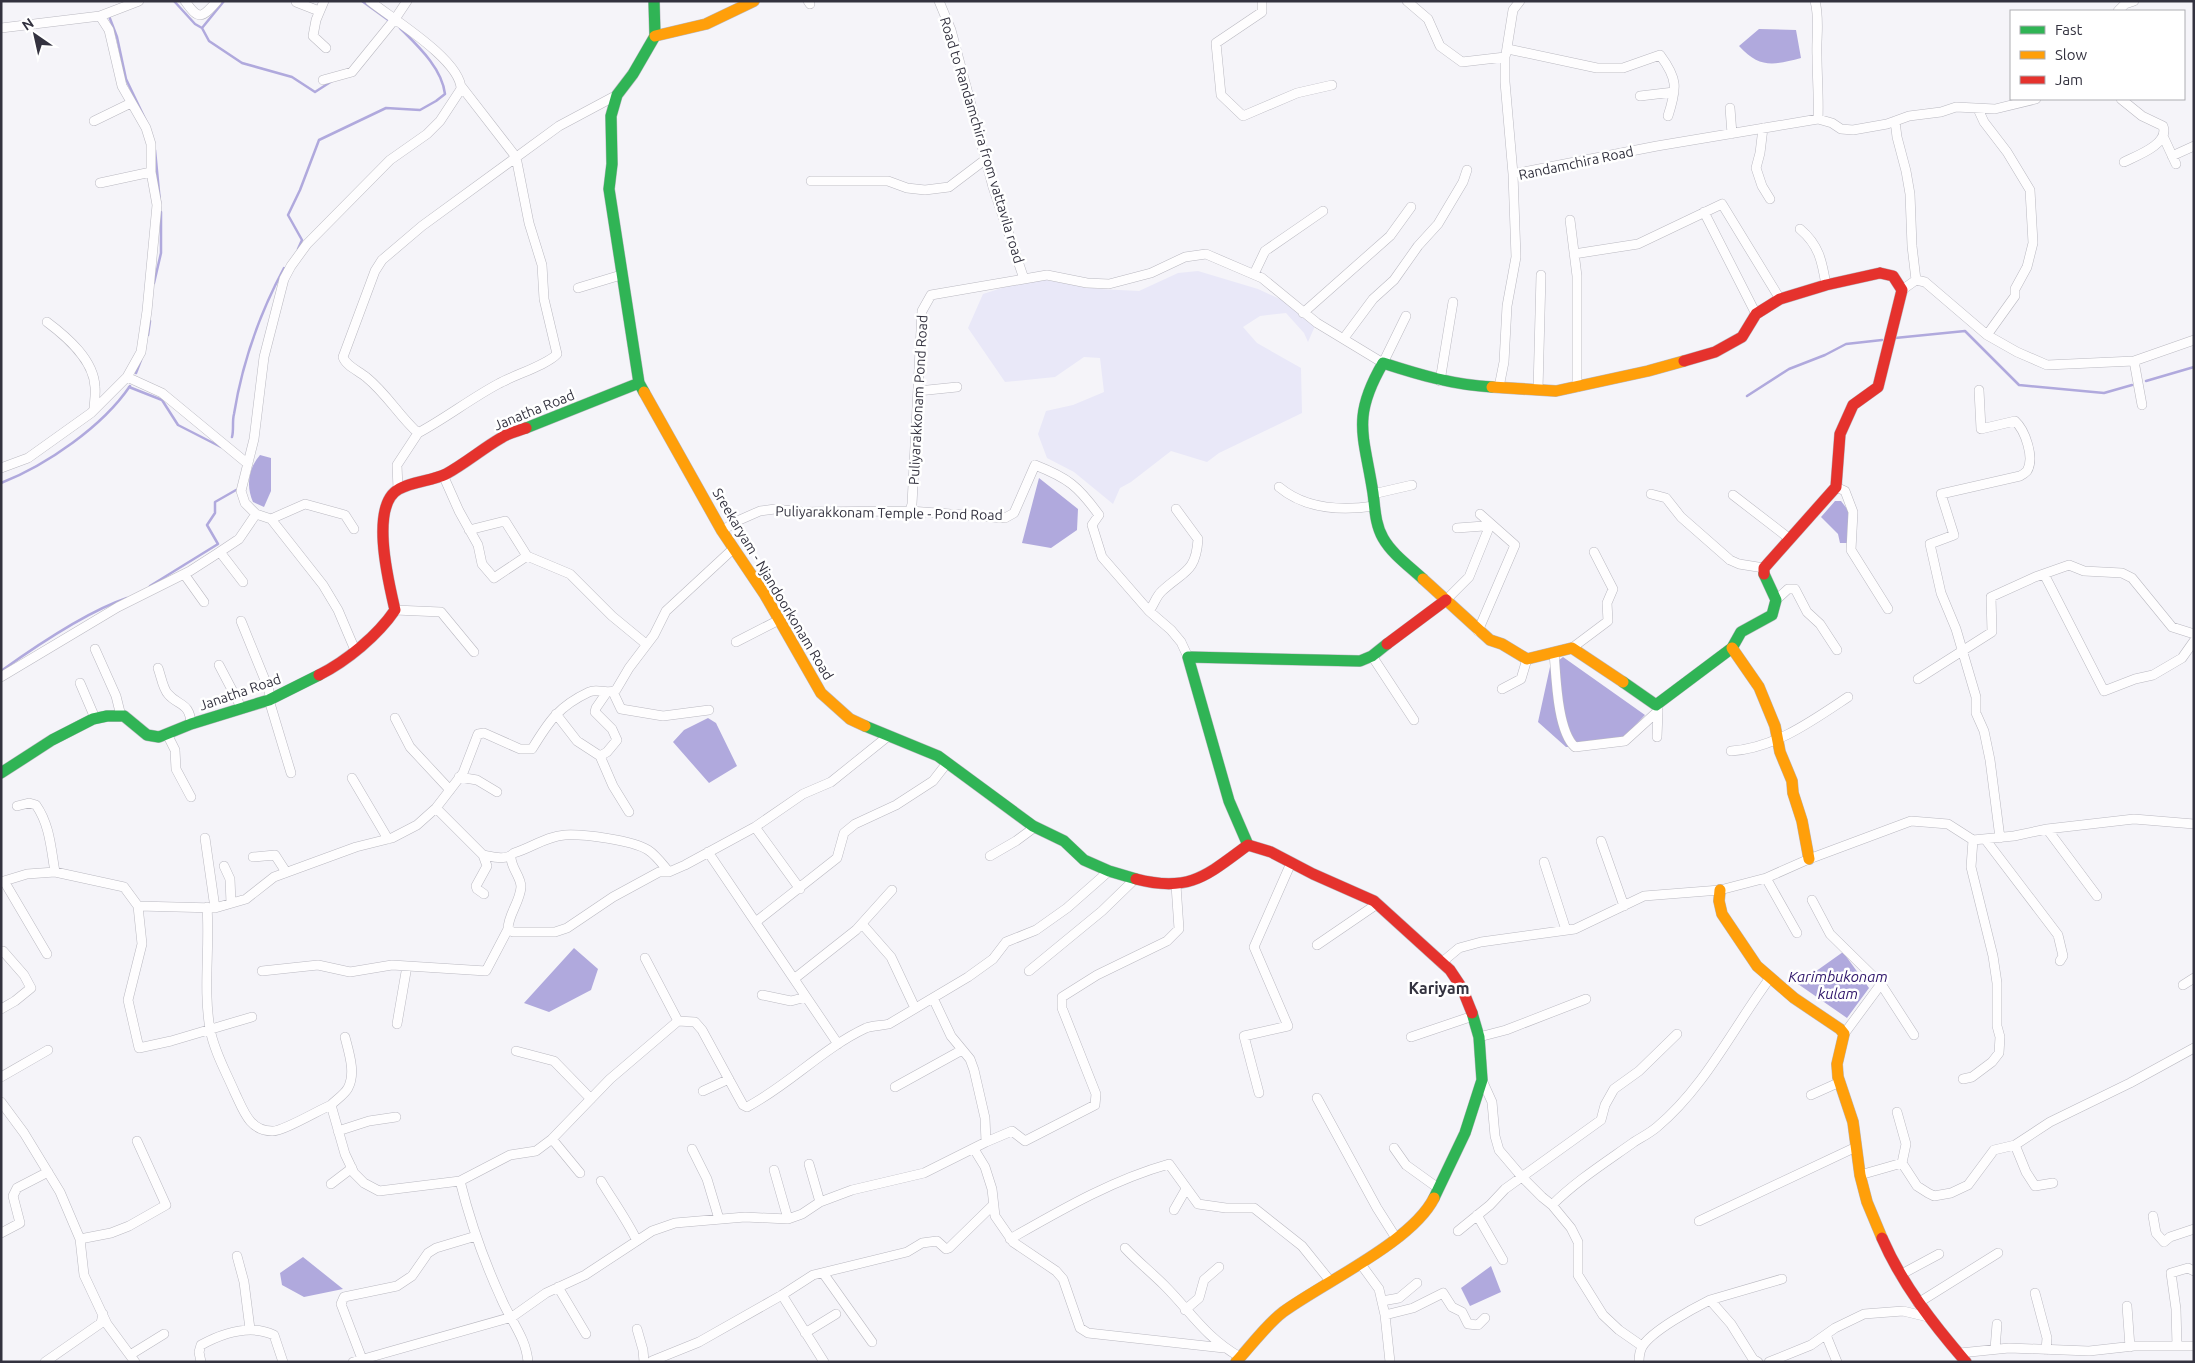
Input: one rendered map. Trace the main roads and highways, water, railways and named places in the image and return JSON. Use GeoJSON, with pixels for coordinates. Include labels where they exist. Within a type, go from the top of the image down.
{"type":"FeatureCollection","features":[{"type":"Feature","properties":{"kind":"water"},"geometry":{"type":"Polygon","coordinates":[[[1759,29],[1796,30],[1801,58],[1775,63],[1761,62],[1754,59],[1739,46],[1759,29]]]}},
{"type":"Feature","properties":{"kind":"water"},"geometry":{"type":"Polygon","coordinates":[[[260,455],[271,458],[271,491],[264,507],[253,502],[249,490],[249,478],[253,466],[260,455]]]}},
{"type":"Feature","properties":{"kind":"water"},"geometry":{"type":"Polygon","coordinates":[[[1039,478],[1078,509],[1077,530],[1051,548],[1022,543],[1039,478]]]}},
{"type":"Feature","properties":{"kind":"water"},"geometry":{"type":"Polygon","coordinates":[[[1835,501],[1841,501],[1851,514],[1848,543],[1840,543],[1838,534],[1821,517],[1835,501]]]}},
{"type":"Feature","properties":{"kind":"water"},"geometry":{"type":"Polygon","coordinates":[[[1563,657],[1645,715],[1615,747],[1566,747],[1538,722],[1550,667],[1563,657]]]}},
{"type":"Feature","properties":{"kind":"water"},"geometry":{"type":"Polygon","coordinates":[[[708,718],[716,723],[737,766],[709,783],[673,742],[684,730],[708,718]]]}},
{"type":"Feature","properties":{"kind":"water"},"geometry":{"type":"Polygon","coordinates":[[[574,948],[598,969],[591,990],[549,1012],[524,1003],[574,948]]]}},
{"type":"Feature","properties":{"kind":"water","name":"Karimbukonam kulam"},"geometry":{"type":"Polygon","coordinates":[[[1843,952],[1869,988],[1847,1018],[1798,984],[1843,952]]]}},
{"type":"Feature","properties":{"kind":"water"},"geometry":{"type":"Polygon","coordinates":[[[303,1257],[343,1289],[304,1297],[282,1285],[280,1273],[303,1257]]]}},
{"type":"Feature","properties":{"kind":"water"},"geometry":{"type":"Polygon","coordinates":[[[1491,1266],[1501,1292],[1470,1306],[1461,1288],[1491,1266]]]}},
{"type":"Feature","properties":{"kind":"waterway"},"geometry":{"type":"LineString","coordinates":[[174,1],[195,24],[202,28],[224,1]]}},
{"type":"Feature","properties":{"kind":"waterway"},"geometry":{"type":"LineString","coordinates":[[362,1],[391,22]]}},
{"type":"Feature","properties":{"kind":"waterway"},"geometry":{"type":"LineString","coordinates":[[109,16],[117,37],[126,79],[146,121]]}},
{"type":"Feature","properties":{"kind":"waterway"},"geometry":{"type":"LineString","coordinates":[[202,28],[209,41],[242,63],[292,77],[315,92],[332,81]]}},
{"type":"Feature","properties":{"kind":"waterway"},"geometry":{"type":"LineString","coordinates":[[298,249],[302,240],[288,215],[300,190],[319,140],[386,108],[420,110],[445,94],[443,84],[434,66],[400,28]]}},
{"type":"Feature","properties":{"kind":"waterway"},"geometry":{"type":"LineString","coordinates":[[155,150],[160,202]]}},
{"type":"Feature","properties":{"kind":"waterway"},"geometry":{"type":"LineString","coordinates":[[154,283],[161,253],[161,212]]}},
{"type":"Feature","properties":{"kind":"waterway"},"geometry":{"type":"LineString","coordinates":[[232,437],[237,395],[247,358],[267,303],[284,268]]}},
{"type":"Feature","properties":{"kind":"waterway"},"geometry":{"type":"LineString","coordinates":[[148,335],[150,321]]}},
{"type":"Feature","properties":{"kind":"waterway"},"geometry":{"type":"LineString","coordinates":[[1895,338],[1965,331],[2019,385],[2104,393],[2132,385]]}},
{"type":"Feature","properties":{"kind":"waterway"},"geometry":{"type":"LineString","coordinates":[[1747,396],[1789,369],[1825,355],[1846,344],[1882,340]]}},
{"type":"Feature","properties":{"kind":"waterway"},"geometry":{"type":"LineString","coordinates":[[136,373],[141,360]]}},
{"type":"Feature","properties":{"kind":"waterway"},"geometry":{"type":"LineString","coordinates":[[2146,381],[2194,367]]}},
{"type":"Feature","properties":{"kind":"waterway"},"geometry":{"type":"LineString","coordinates":[[1,483],[37,466],[73,443],[105,416],[130,386]]}},
{"type":"Feature","properties":{"kind":"waterway"},"geometry":{"type":"LineString","coordinates":[[129,387],[162,400],[178,425],[221,447]]}},
{"type":"Feature","properties":{"kind":"waterway"},"geometry":{"type":"LineString","coordinates":[[150,586],[218,544],[207,525],[215,513],[215,502],[236,490]]}},
{"type":"Feature","properties":{"kind":"waterway"},"geometry":{"type":"LineString","coordinates":[[1,671],[79,620],[127,598]]}},
{"type":"Feature","properties":{"kind":"district","name":"Kariyam"},"geometry":{"type":"Point","coordinates":[1439,988]}}]}
